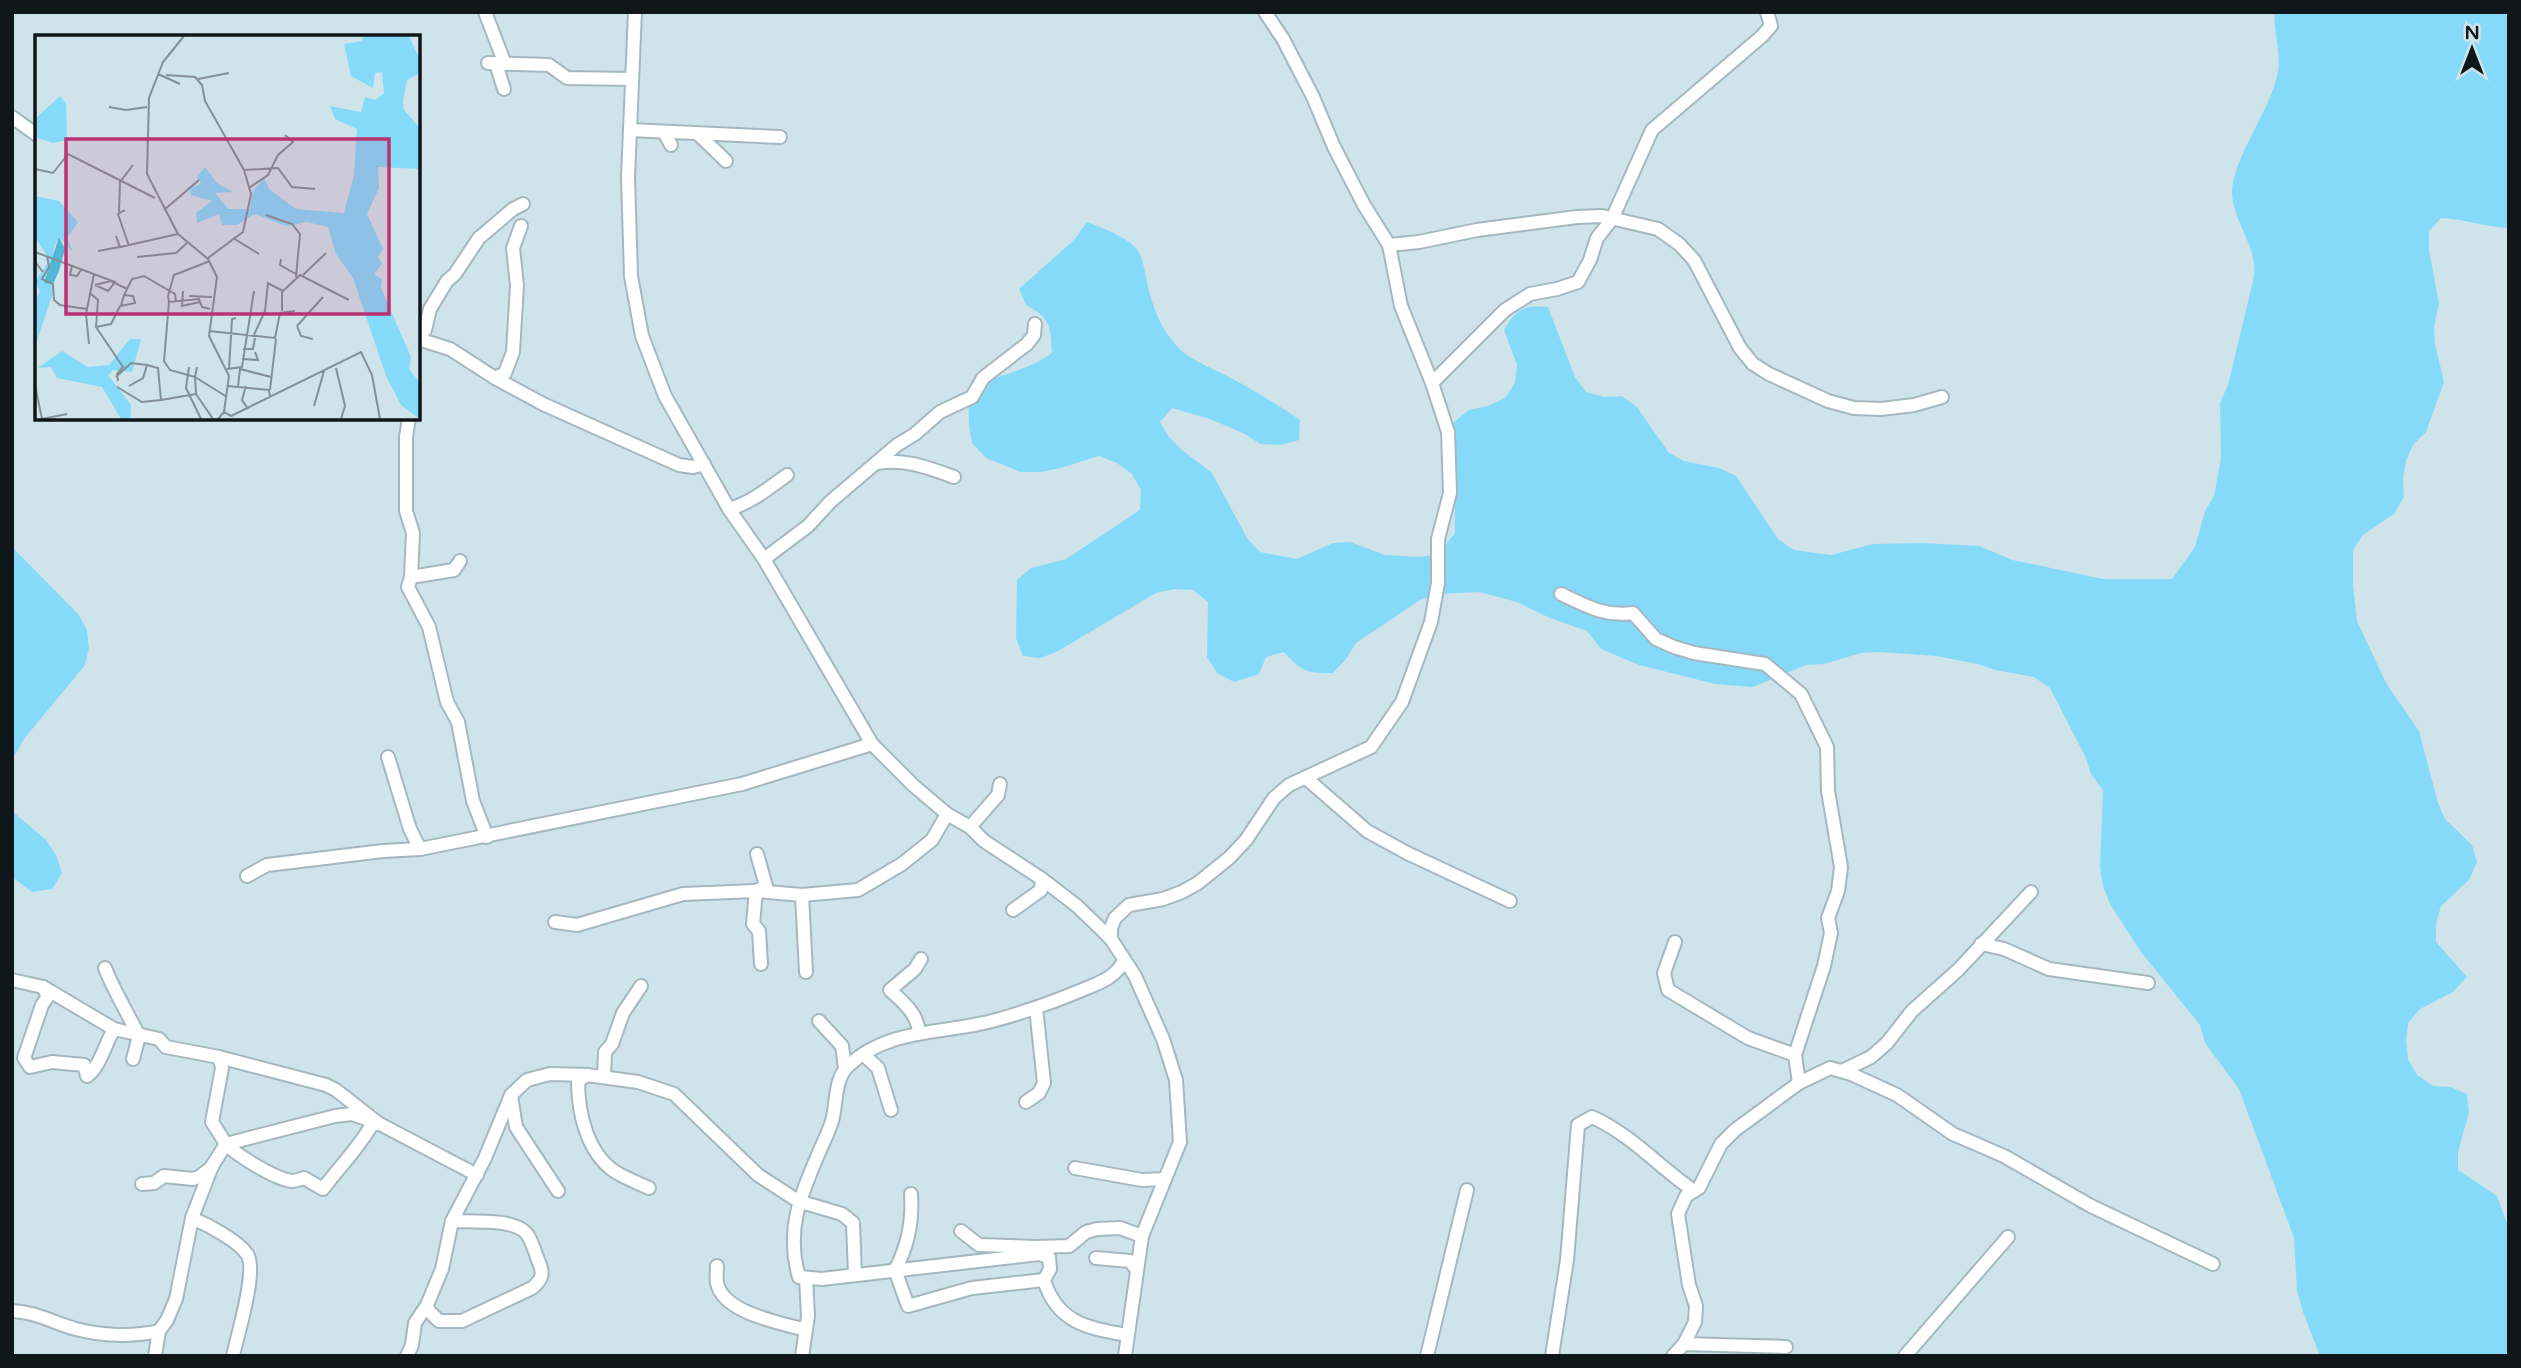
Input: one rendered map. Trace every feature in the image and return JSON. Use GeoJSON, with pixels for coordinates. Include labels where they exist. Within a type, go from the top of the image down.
{"type":"FeatureCollection","features":[{"type":"Feature","properties":{"kind":"street"},"geometry":{"type":"LineString","coordinates":[[485,12],[504,89]]}},
{"type":"Feature","properties":{"kind":"street"},"geometry":{"type":"LineString","coordinates":[[635,12],[628,177],[631,276],[642,336],[665,396],[729,509],[764,559],[872,744],[947,814],[970,827],[984,841],[1077,906],[1111,939],[1135,975],[1163,1039],[1176,1080],[1180,1142],[1142,1236],[1125,1356]]}},
{"type":"Feature","properties":{"kind":"street"},"geometry":{"type":"LineString","coordinates":[[1111,939],[1111,928],[1122,911],[1139,902],[1163,899],[1182,892],[1198,883],[1228,858],[1246,839],[1273,798],[1289,785],[1371,747],[1402,702],[1431,622],[1438,583],[1438,539],[1450,493],[1448,432],[1432,383],[1401,306],[1389,245],[1364,205],[1283,39],[1265,12]]}},
{"type":"Feature","properties":{"kind":"street"},"geometry":{"type":"LineString","coordinates":[[1432,383],[1505,310],[1530,294],[1578,282],[1598,238],[1612,219],[1652,130],[1761,37],[1771,26],[1767,12]]}},
{"type":"Feature","properties":{"kind":"street"},"geometry":{"type":"LineString","coordinates":[[496,64],[549,65],[567,78],[632,79]]}},
{"type":"Feature","properties":{"kind":"street"},"geometry":{"type":"LineString","coordinates":[[12,117],[35,134]]}},
{"type":"Feature","properties":{"kind":"street"},"geometry":{"type":"LineString","coordinates":[[630,130],[780,137]]}},
{"type":"Feature","properties":{"kind":"street"},"geometry":{"type":"LineString","coordinates":[[664,132],[671,145]]}},
{"type":"Feature","properties":{"kind":"street"},"geometry":{"type":"LineString","coordinates":[[697,133],[726,161]]}},
{"type":"Feature","properties":{"kind":"street"},"geometry":{"type":"LineString","coordinates":[[420,336],[425,330],[430,309],[479,238],[513,209],[523,204]]}},
{"type":"Feature","properties":{"kind":"street"},"geometry":{"type":"LineString","coordinates":[[1389,245],[1539,221],[1602,216],[1658,229],[1679,244],[1694,260],[1740,348],[1753,364],[1769,374],[1828,401],[1854,408],[1881,409],[1942,397]]}},
{"type":"Feature","properties":{"kind":"street"},"geometry":{"type":"LineString","coordinates":[[495,378],[505,373],[513,352],[517,285],[513,248],[521,226]]}},
{"type":"Feature","properties":{"kind":"street"},"geometry":{"type":"LineString","coordinates":[[764,559],[808,526],[830,502],[940,412],[972,397],[983,378],[1027,344],[1034,335],[1035,324]]}},
{"type":"Feature","properties":{"kind":"street"},"geometry":{"type":"LineString","coordinates":[[420,339],[450,349],[543,404],[679,465],[693,467],[704,464]]}},
{"type":"Feature","properties":{"kind":"street"},"geometry":{"type":"LineString","coordinates":[[409,420],[406,438],[406,511],[413,533],[408,587],[429,627],[447,702],[458,722],[472,801],[487,837]]}},
{"type":"Feature","properties":{"kind":"street"},"geometry":{"type":"LineString","coordinates":[[877,463],[887,461],[922,465],[954,477]]}},
{"type":"Feature","properties":{"kind":"street"},"geometry":{"type":"LineString","coordinates":[[729,509],[760,495],[786,475]]}},
{"type":"Feature","properties":{"kind":"street"},"geometry":{"type":"LineString","coordinates":[[411,577],[454,570],[460,561]]}},
{"type":"Feature","properties":{"kind":"street"},"geometry":{"type":"LineString","coordinates":[[1561,594],[1595,611],[1618,615],[1633,613],[1656,639],[1674,647],[1694,653],[1765,664],[1801,694],[1827,747],[1828,792],[1841,867],[1839,891],[1828,918],[1831,933],[1824,966],[1795,1055],[1799,1083]]}},
{"type":"Feature","properties":{"kind":"street"},"geometry":{"type":"LineString","coordinates":[[247,876],[267,865],[420,849],[742,784],[872,744]]}},
{"type":"Feature","properties":{"kind":"street"},"geometry":{"type":"LineString","coordinates":[[388,757],[410,829],[420,849]]}},
{"type":"Feature","properties":{"kind":"street"},"geometry":{"type":"LineString","coordinates":[[1306,778],[1367,831],[1407,853],[1510,901]]}},
{"type":"Feature","properties":{"kind":"street"},"geometry":{"type":"LineString","coordinates":[[970,827],[998,795],[1000,784]]}},
{"type":"Feature","properties":{"kind":"street"},"geometry":{"type":"LineString","coordinates":[[555,922],[577,925],[683,894],[757,891],[802,895],[858,890],[902,864],[932,840],[947,814]]}},
{"type":"Feature","properties":{"kind":"street"},"geometry":{"type":"LineString","coordinates":[[757,853],[766,886],[757,891]]}},
{"type":"Feature","properties":{"kind":"street"},"geometry":{"type":"LineString","coordinates":[[1013,911],[1041,890],[1042,880]]}},
{"type":"Feature","properties":{"kind":"street"},"geometry":{"type":"LineString","coordinates":[[757,891],[754,924],[759,931],[761,964]]}},
{"type":"Feature","properties":{"kind":"street"},"geometry":{"type":"LineString","coordinates":[[1842,1071],[1871,1057],[1887,1043],[1912,1011],[1939,989],[2031,892]]}},
{"type":"Feature","properties":{"kind":"street"},"geometry":{"type":"LineString","coordinates":[[802,895],[806,972]]}},
{"type":"Feature","properties":{"kind":"street"},"geometry":{"type":"LineString","coordinates":[[1675,942],[1664,973],[1668,990],[1748,1038],[1795,1055]]}},
{"type":"Feature","properties":{"kind":"street"},"geometry":{"type":"LineString","coordinates":[[1981,944],[2004,949],[2049,968],[2148,983]]}},
{"type":"Feature","properties":{"kind":"street"},"geometry":{"type":"LineString","coordinates":[[919,1033],[919,1024],[907,1005],[890,990],[915,969],[921,959]]}},
{"type":"Feature","properties":{"kind":"street"},"geometry":{"type":"LineString","coordinates":[[1124,960],[1120,968],[1101,982],[1036,1008],[991,1022],[919,1033],[880,1045],[845,1068],[838,1084],[832,1121],[798,1201],[792,1234],[794,1261],[799,1278],[1039,1254],[1049,1257],[1050,1269],[1044,1280],[1048,1293],[1062,1313],[1092,1329],[1127,1335]]}},
{"type":"Feature","properties":{"kind":"street"},"geometry":{"type":"LineString","coordinates":[[105,968],[139,1037],[132,1059]]}},
{"type":"Feature","properties":{"kind":"street"},"geometry":{"type":"LineString","coordinates":[[12,981],[43,987],[114,1029],[139,1037],[159,1039],[166,1047],[219,1057],[326,1085],[337,1090],[378,1123]]}},
{"type":"Feature","properties":{"kind":"street"},"geometry":{"type":"LineString","coordinates":[[604,1077],[605,1052],[612,1044],[623,1013],[641,986]]}},
{"type":"Feature","properties":{"kind":"street"},"geometry":{"type":"LineString","coordinates":[[43,987],[48,996],[42,1005],[24,1058],[30,1067],[52,1062],[84,1065],[87,1076],[96,1070],[103,1048],[114,1029]]}},
{"type":"Feature","properties":{"kind":"street"},"geometry":{"type":"LineString","coordinates":[[1026,1102],[1039,1093],[1044,1083],[1036,1008]]}},
{"type":"Feature","properties":{"kind":"street"},"geometry":{"type":"LineString","coordinates":[[819,1021],[842,1046],[845,1068]]}},
{"type":"Feature","properties":{"kind":"street"},"geometry":{"type":"LineString","coordinates":[[863,1054],[878,1068],[891,1110]]}},
{"type":"Feature","properties":{"kind":"street"},"geometry":{"type":"LineString","coordinates":[[219,1057],[222,1068],[212,1122],[234,1152],[273,1173],[293,1181],[304,1178],[323,1189],[342,1163],[360,1145],[371,1126],[378,1123]]}},
{"type":"Feature","properties":{"kind":"street"},"geometry":{"type":"LineString","coordinates":[[1673,1356],[1684,1344],[1695,1322],[1696,1306],[1689,1285],[1678,1214],[1686,1196],[1699,1188],[1721,1144],[1752,1117],[1799,1083],[1830,1068],[1897,1095],[1953,1134],[2004,1156],[2091,1206],[2213,1264]]}},
{"type":"Feature","properties":{"kind":"street"},"geometry":{"type":"LineString","coordinates":[[407,1356],[412,1345],[415,1323],[427,1305],[442,1269],[452,1221],[477,1175],[511,1095],[527,1080],[550,1074],[587,1075],[638,1082],[674,1094],[758,1175],[798,1201],[842,1214],[853,1223],[855,1274]]}},
{"type":"Feature","properties":{"kind":"street"},"geometry":{"type":"LineString","coordinates":[[587,1075],[578,1081],[578,1103],[591,1145],[613,1170],[649,1188]]}},
{"type":"Feature","properties":{"kind":"street"},"geometry":{"type":"LineString","coordinates":[[511,1095],[516,1127],[558,1191]]}},
{"type":"Feature","properties":{"kind":"street"},"geometry":{"type":"LineString","coordinates":[[155,1356],[159,1331],[176,1299],[192,1218],[212,1166],[226,1144],[352,1114],[378,1123],[477,1175]]}},
{"type":"Feature","properties":{"kind":"street"},"geometry":{"type":"LineString","coordinates":[[1552,1356],[1567,1260],[1578,1125],[1592,1117],[1609,1125],[1640,1146],[1694,1191]]}},
{"type":"Feature","properties":{"kind":"street"},"geometry":{"type":"LineString","coordinates":[[142,1184],[154,1183],[164,1176],[193,1179],[212,1166]]}},
{"type":"Feature","properties":{"kind":"street"},"geometry":{"type":"LineString","coordinates":[[1075,1168],[1142,1180],[1165,1179]]}},
{"type":"Feature","properties":{"kind":"street"},"geometry":{"type":"LineString","coordinates":[[1427,1356],[1467,1190]]}},
{"type":"Feature","properties":{"kind":"street"},"geometry":{"type":"LineString","coordinates":[[911,1194],[912,1216],[906,1249],[895,1270],[908,1306],[972,1288],[1044,1280]]}},
{"type":"Feature","properties":{"kind":"street"},"geometry":{"type":"LineString","coordinates":[[192,1218],[212,1227],[246,1252],[251,1262],[249,1284],[233,1356]]}},
{"type":"Feature","properties":{"kind":"street"},"geometry":{"type":"LineString","coordinates":[[427,1305],[439,1321],[462,1321],[540,1282],[543,1271],[527,1234],[519,1228],[508,1224],[452,1221]]}},
{"type":"Feature","properties":{"kind":"street"},"geometry":{"type":"LineString","coordinates":[[961,1231],[979,1245],[1035,1247],[1069,1246],[1086,1232],[1097,1229],[1120,1228],[1142,1236]]}},
{"type":"Feature","properties":{"kind":"street"},"geometry":{"type":"LineString","coordinates":[[1905,1356],[2008,1237]]}},
{"type":"Feature","properties":{"kind":"street"},"geometry":{"type":"LineString","coordinates":[[1096,1258],[1130,1261],[1137,1270]]}},
{"type":"Feature","properties":{"kind":"street"},"geometry":{"type":"LineString","coordinates":[[717,1266],[717,1285],[730,1302],[752,1315],[806,1330]]}},
{"type":"Feature","properties":{"kind":"street"},"geometry":{"type":"LineString","coordinates":[[802,1356],[808,1316],[806,1278]]}},
{"type":"Feature","properties":{"kind":"street"},"geometry":{"type":"LineString","coordinates":[[12,1311],[31,1312],[77,1329],[137,1336],[159,1331]]}},
{"type":"Feature","properties":{"kind":"street"},"geometry":{"type":"LineString","coordinates":[[1684,1344],[1786,1347]]}},
{"type":"Feature","properties":{"kind":"shaded area"},"geometry":{"type":"Polygon","coordinates":[[[2274,12],[2509,12],[2509,228],[2441,218],[2429,231],[2429,250],[2439,304],[2434,326],[2435,344],[2444,382],[2426,432],[2413,445],[2406,461],[2404,497],[2394,514],[2363,535],[2353,550],[2353,586],[2357,621],[2386,683],[2419,731],[2438,803],[2445,819],[2472,845],[2477,862],[2469,880],[2441,906],[2436,924],[2436,942],[2467,977],[2453,992],[2420,1009],[2408,1023],[2406,1041],[2408,1059],[2417,1075],[2433,1086],[2450,1087],[2467,1094],[2469,1112],[2458,1152],[2458,1170],[2497,1196],[2509,1229],[2509,1356],[2320,1356],[2297,1291],[2294,1238],[2239,1089],[2205,1043],[2200,1025],[2141,952],[2110,904],[2100,867],[2103,790],[2091,774],[2085,756],[2050,688],[2034,677],[1936,656],[1879,652],[1861,653],[1824,664],[1806,665],[1753,687],[1715,684],[1639,665],[1601,649],[1587,631],[1550,618],[1517,602],[1479,592],[1438,594],[1420,600],[1356,643],[1333,673],[1305,670],[1284,652],[1266,657],[1259,674],[1234,682],[1217,673],[1207,657],[1208,602],[1193,590],[1175,589],[1156,593],[1058,651],[1041,658],[1023,656],[1016,638],[1017,580],[1031,568],[1066,559],[1140,510],[1141,490],[1132,474],[1117,463],[1099,456],[1041,472],[1021,472],[986,458],[972,443],[968,388],[1032,365],[1052,353],[1048,324],[1040,314],[1026,305],[1019,289],[1075,239],[1087,222],[1118,235],[1138,251],[1157,316],[1165,331],[1181,350],[1300,420],[1299,440],[1281,445],[1260,444],[1245,434],[1210,419],[1172,408],[1160,422],[1169,437],[1182,450],[1212,473],[1247,538],[1260,552],[1297,559],[1333,543],[1350,542],[1385,555],[1420,557],[1438,554],[1455,533],[1454,422],[1469,410],[1488,406],[1505,398],[1515,383],[1517,365],[1504,330],[1512,317],[1521,310],[1548,307],[1575,377],[1586,392],[1604,397],[1622,396],[1637,407],[1669,453],[1684,461],[1719,468],[1736,476],[1778,539],[1794,550],[1831,555],[1873,544],[1979,546],[2013,560],[2103,579],[2172,579],[2195,547],[2205,511],[2214,496],[2221,458],[2220,403],[2228,385],[2254,269],[2253,256],[2233,203],[2232,193],[2238,165],[2268,102],[2278,72],[2274,12]]]}},
{"type":"Feature","properties":{"kind":"shaded area"},"geometry":{"type":"Polygon","coordinates":[[[12,547],[78,614],[87,630],[89,648],[85,665],[24,739],[12,760],[12,547]]]}},
{"type":"Feature","properties":{"kind":"shaded area"},"geometry":{"type":"Polygon","coordinates":[[[12,811],[46,840],[56,855],[62,873],[52,889],[32,892],[12,877],[12,811]]]}}]}
